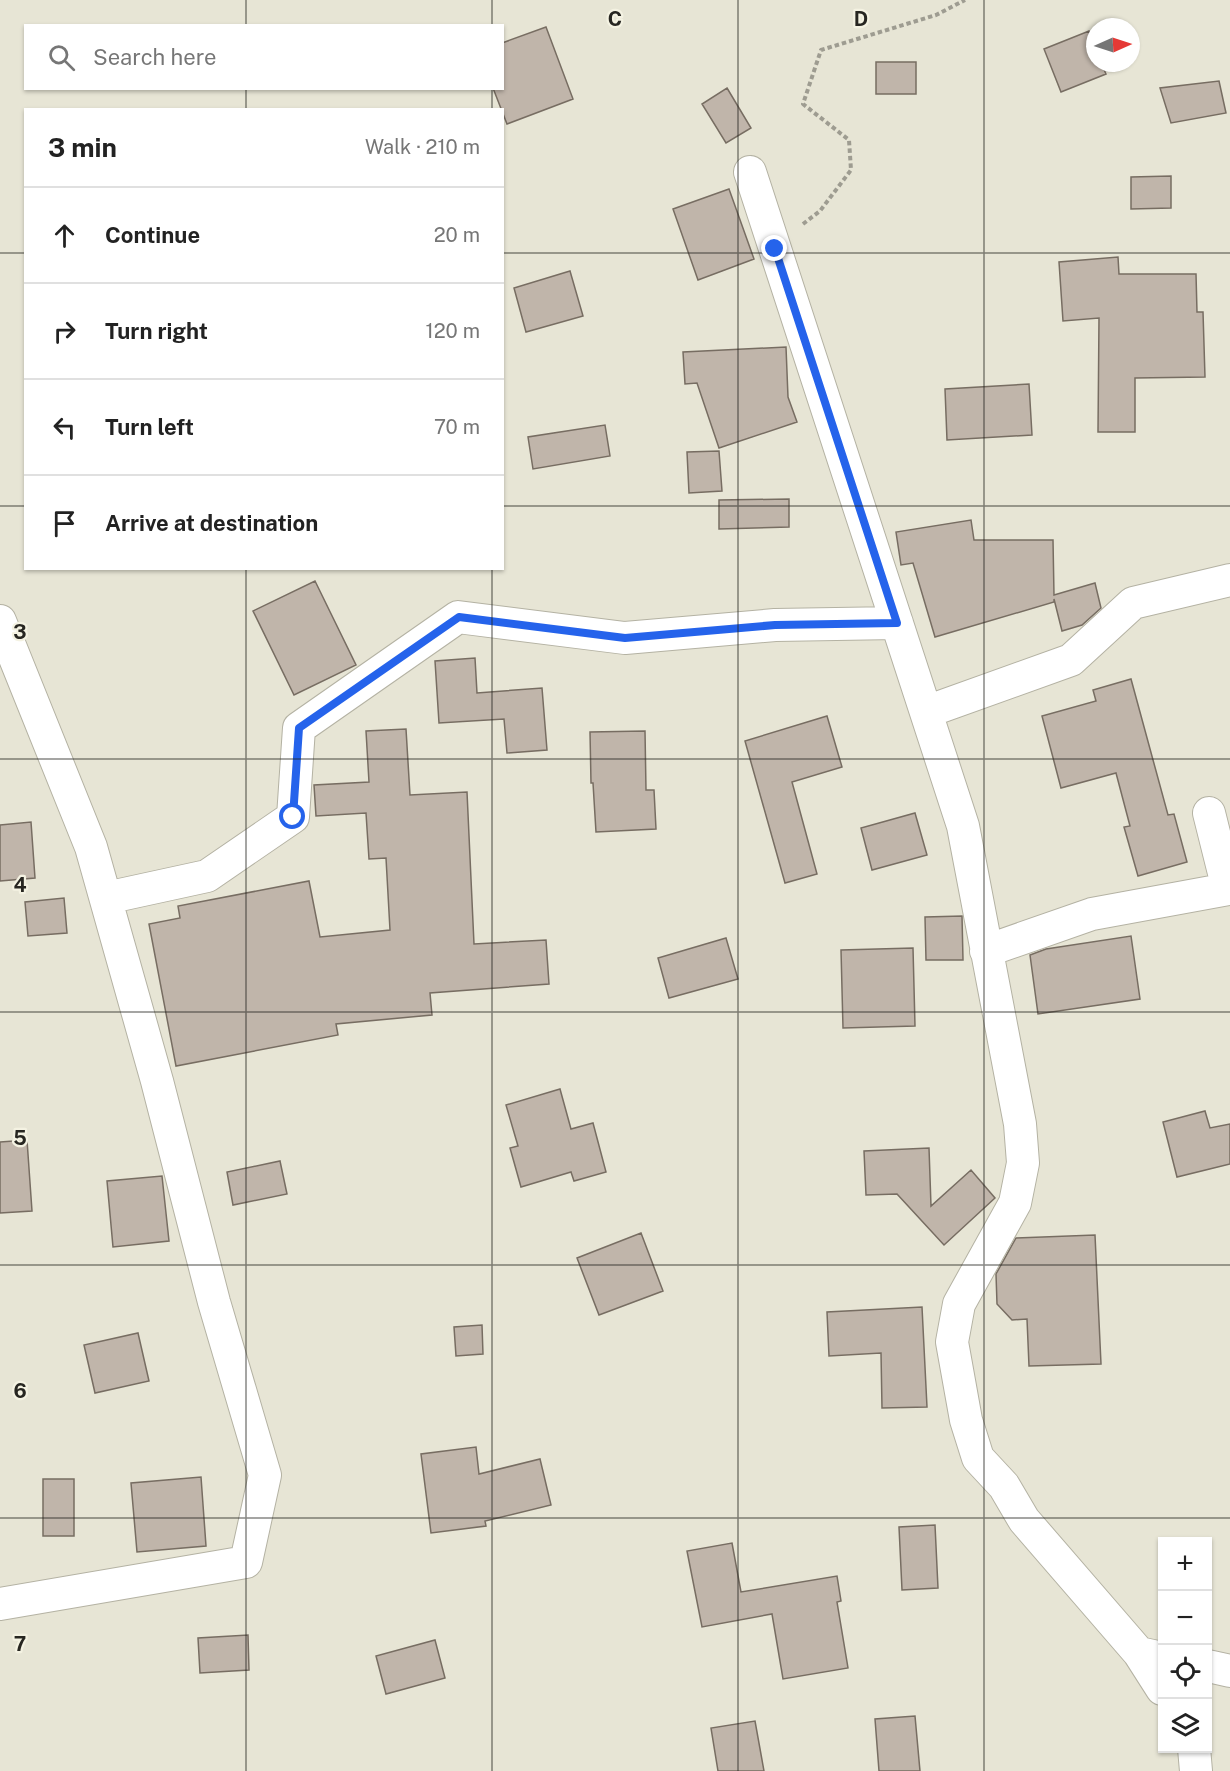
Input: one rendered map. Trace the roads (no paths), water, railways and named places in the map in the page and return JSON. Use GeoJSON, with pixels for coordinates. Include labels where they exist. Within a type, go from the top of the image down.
{"type":"FeatureCollection","features":[{"type":"Feature","properties":{"kind":"street"},"geometry":{"type":"LineString","coordinates":[[750,172],[963,826],[1020,1124],[1023,1163],[1016,1203],[959,1304],[952,1342],[966,1420],[978,1458],[1005,1486],[1024,1520],[1151,1656],[1158,1677]]}},
{"type":"Feature","properties":{"kind":"street"},"geometry":{"type":"LineString","coordinates":[[926,712],[1071,660],[1133,603],[1230,580]]}},
{"type":"Feature","properties":{"kind":"street"},"geometry":{"type":"LineString","coordinates":[[106,898],[207,876],[293,817],[299,728],[459,617],[625,638],[775,625],[897,623]]}},
{"type":"Feature","properties":{"kind":"street"},"geometry":{"type":"LineString","coordinates":[[0,621],[91,847],[157,1081],[214,1302],[265,1475],[246,1562],[0,1604]]}},
{"type":"Feature","properties":{"kind":"street"},"geometry":{"type":"LineString","coordinates":[[986,951],[1092,915],[1228,889],[1209,813]]}},
{"type":"Feature","properties":{"kind":"street"},"geometry":{"type":"LineString","coordinates":[[1212,1667],[1230,1671]]}},
{"type":"Feature","properties":{"kind":"street"},"geometry":{"type":"LineString","coordinates":[[1194,1753],[1196,1771]]}}]}
